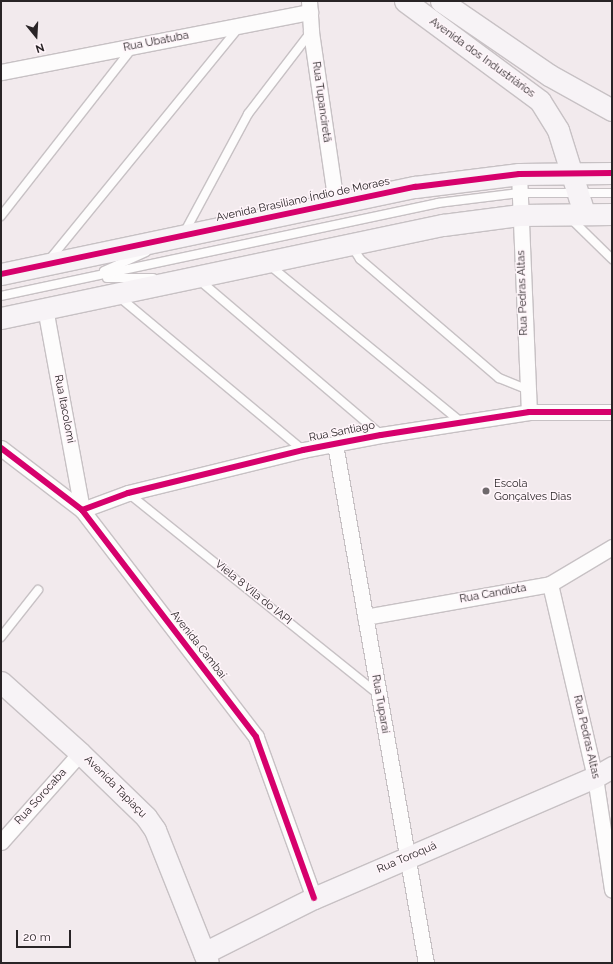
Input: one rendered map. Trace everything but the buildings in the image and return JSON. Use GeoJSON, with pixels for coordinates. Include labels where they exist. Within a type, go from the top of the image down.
{"type":"FeatureCollection","features":[{"type":"Feature","properties":{"kind":"street","name":"Avenida dos Industriários"},"geometry":{"type":"LineString","coordinates":[[405,1],[540,101],[558,130],[575,182],[575,213]]}},
{"type":"Feature","properties":{"kind":"street","name":"Avenida dos Industriários"},"geometry":{"type":"LineString","coordinates":[[441,1],[549,75],[612,110]]}},
{"type":"Feature","properties":{"kind":"street","name":"Rua Ubatuba"},"geometry":{"type":"LineString","coordinates":[[1,72],[241,26],[310,6]]}},
{"type":"Feature","properties":{"kind":"street","name":"Rua Tupanciretã"},"geometry":{"type":"LineString","coordinates":[[310,6],[311,32],[336,203]]}},
{"type":"Feature","properties":{"kind":"street","name":"Avenida Brasiliano Índio de Moraes"},"geometry":{"type":"LineString","coordinates":[[1,274],[415,187],[575,182],[612,173]]}},
{"type":"Feature","properties":{"kind":"street","name":"Rua Pedras Altas"},"geometry":{"type":"LineString","coordinates":[[519,184],[526,390],[529,412]]}},
{"type":"Feature","properties":{"kind":"street"},"geometry":{"type":"LineString","coordinates":[[1,318],[443,225],[520,215],[575,213],[612,214]]}},
{"type":"Feature","properties":{"kind":"street","name":"Rua Itacolomi"},"geometry":{"type":"LineString","coordinates":[[45,308],[82,510]]}},
{"type":"Feature","properties":{"kind":"street","name":"Rua Santiago"},"geometry":{"type":"LineString","coordinates":[[82,510],[128,493],[303,450],[381,435],[460,421],[529,412],[612,412]]}},
{"type":"Feature","properties":{"kind":"street","name":"Rua Tuparaí"},"geometry":{"type":"LineString","coordinates":[[335,444],[426,963]]}},
{"type":"Feature","properties":{"kind":"street","name":"Avenida Cambaí"},"geometry":{"type":"LineString","coordinates":[[1,448],[82,510],[256,737],[314,898]]}},
{"type":"Feature","properties":{"kind":"street","name":"Rua Candiota"},"geometry":{"type":"LineString","coordinates":[[365,617],[550,584],[612,548]]}},
{"type":"Feature","properties":{"kind":"street","name":"Rua Pedras Altas"},"geometry":{"type":"LineString","coordinates":[[550,584],[604,772],[612,890]]}},
{"type":"Feature","properties":{"kind":"street","name":"Avenida Tapiaçu"},"geometry":{"type":"LineString","coordinates":[[1,682],[80,753],[146,817],[155,830],[202,960]]}},
{"type":"Feature","properties":{"kind":"street","name":"Rua Sorocaba"},"geometry":{"type":"LineString","coordinates":[[1,842],[80,753]]}},
{"type":"Feature","properties":{"kind":"street","name":"Rua Toroquá"},"geometry":{"type":"LineString","coordinates":[[202,960],[314,898],[604,772]]}},
{"type":"Feature","properties":{"kind":"lane"},"geometry":{"type":"LineString","coordinates":[[45,265],[241,26]]}},
{"type":"Feature","properties":{"kind":"lane"},"geometry":{"type":"LineString","coordinates":[[90,278],[183,235],[248,114],[311,32]]}},
{"type":"Feature","properties":{"kind":"lane"},"geometry":{"type":"LineString","coordinates":[[1,216],[134,46]]}},
{"type":"Feature","properties":{"kind":"lane"},"geometry":{"type":"LineString","coordinates":[[575,182],[612,193]]}},
{"type":"Feature","properties":{"kind":"lane"},"geometry":{"type":"LineString","coordinates":[[1,296],[438,203],[519,184]]}},
{"type":"Feature","properties":{"kind":"lane"},"geometry":{"type":"LineString","coordinates":[[575,213],[612,260]]}},
{"type":"Feature","properties":{"kind":"lane"},"geometry":{"type":"LineString","coordinates":[[350,244],[360,259],[499,378],[526,390]]}},
{"type":"Feature","properties":{"kind":"lane"},"geometry":{"type":"LineString","coordinates":[[265,262],[460,421]]}},
{"type":"Feature","properties":{"kind":"lane"},"geometry":{"type":"LineString","coordinates":[[90,278],[196,277],[381,435]]}},
{"type":"Feature","properties":{"kind":"lane"},"geometry":{"type":"LineString","coordinates":[[116,294],[303,450]]}},
{"type":"Feature","properties":{"kind":"lane","name":"Viela 8 Vila do IAPI"},"geometry":{"type":"LineString","coordinates":[[128,493],[378,693]]}},
{"type":"Feature","properties":{"kind":"lane"},"geometry":{"type":"LineString","coordinates":[[1,637],[38,590]]}},
{"type":"Feature","properties":{"kind":"cycle path"},"geometry":{"type":"LineString","coordinates":[[1,274],[415,187],[519,174],[612,173]]}},
{"type":"Feature","properties":{"kind":"cycle path"},"geometry":{"type":"LineString","coordinates":[[82,510],[128,493],[303,450],[381,435],[529,412],[612,412]]}},
{"type":"Feature","properties":{"kind":"cycle path"},"geometry":{"type":"LineString","coordinates":[[1,448],[82,510],[256,737],[314,898]]}},
{"type":"Feature","properties":{"kind":"place","name":"Escola Gonçalves Dias"},"geometry":{"type":"Point","coordinates":[486,491]}}]}
